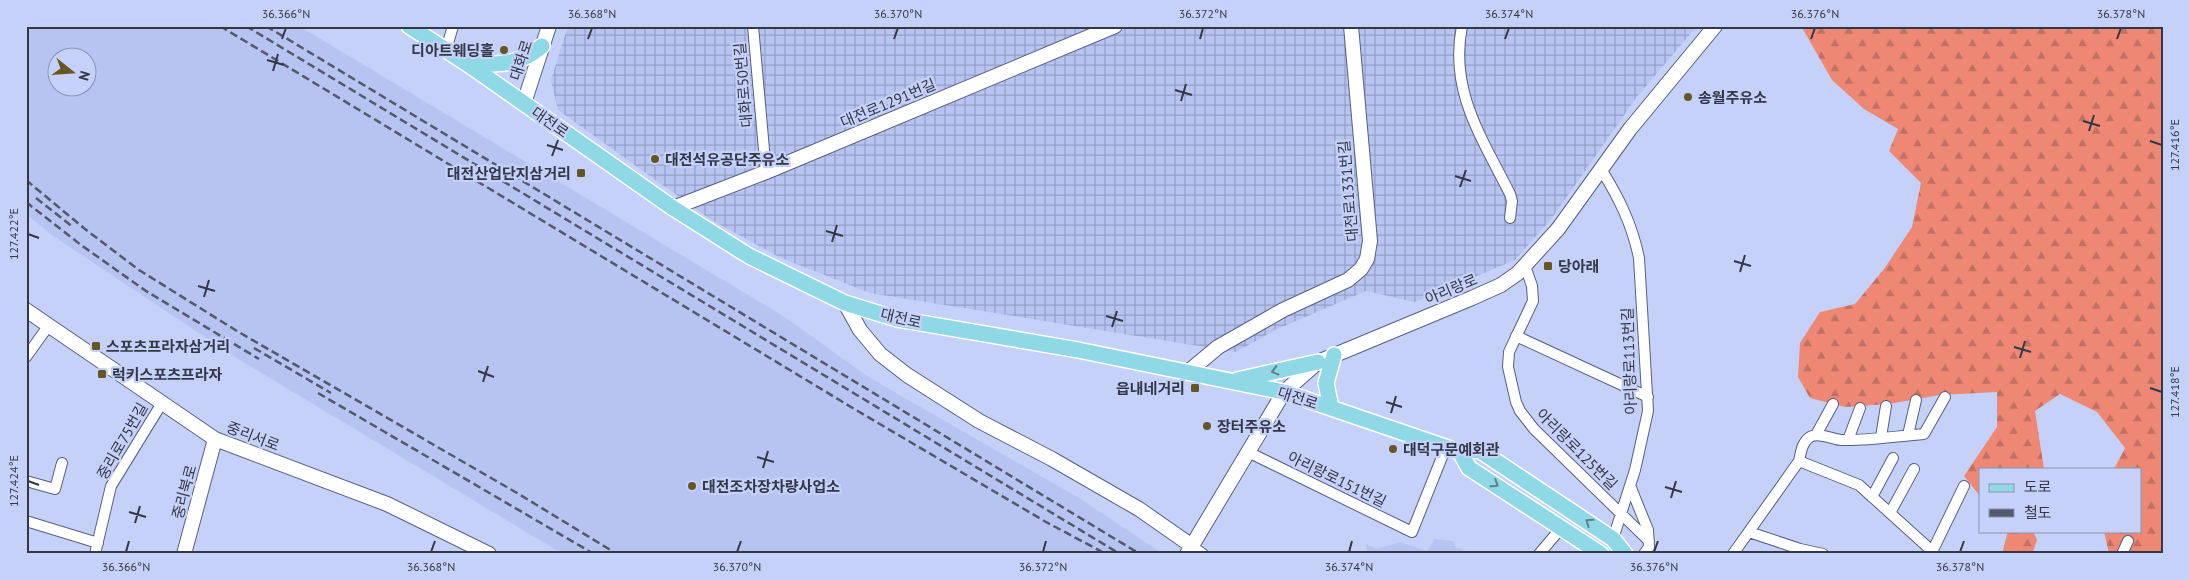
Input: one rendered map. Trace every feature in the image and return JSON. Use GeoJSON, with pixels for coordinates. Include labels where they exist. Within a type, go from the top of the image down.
{"type":"FeatureCollection","features":[{"type":"Feature","properties":{"kind":"main road","name":"대전로"},"geometry":{"type":"LineString","coordinates":[[409,26],[469,65],[673,208],[749,256],[846,304],[897,319],[1003,336],[1284,392],[1409,437],[1453,450],[1479,450],[1613,538],[1625,554]]}},
{"type":"Feature","properties":{"kind":"main road","name":"대화로"},"geometry":{"type":"LineString","coordinates":[[524,103],[549,26]]}},
{"type":"Feature","properties":{"kind":"main road","name":"대전로1291번길"},"geometry":{"type":"LineString","coordinates":[[673,208],[766,172],[1115,26]]}},
{"type":"Feature","properties":{"kind":"main road","name":"대전로1331번길"},"geometry":{"type":"LineString","coordinates":[[1188,372],[1218,347],[1283,310],[1348,280],[1361,269],[1367,259],[1370,241],[1351,26]]}},
{"type":"Feature","properties":{"kind":"main road","name":"아리랑로"},"geometry":{"type":"LineString","coordinates":[[1194,551],[1248,452],[1284,392],[1318,362],[1501,285],[1525,266],[1558,229],[1630,128],[1715,26]]}},
{"type":"Feature","properties":{"kind":"main road"},"geometry":{"type":"LineString","coordinates":[[469,65],[518,61],[542,46]]}},
{"type":"Feature","properties":{"kind":"main road"},"geometry":{"type":"LineString","coordinates":[[846,304],[860,330],[880,354],[907,375],[979,421],[1052,459],[1139,509],[1194,551]]}},
{"type":"Feature","properties":{"kind":"main road","name":"중리서로"},"geometry":{"type":"LineString","coordinates":[[26,310],[215,439],[387,504],[489,554]]}},
{"type":"Feature","properties":{"kind":"main road"},"geometry":{"type":"LineString","coordinates":[[1331,408],[1326,382],[1334,355]]}},
{"type":"Feature","properties":{"kind":"main road"},"geometry":{"type":"LineString","coordinates":[[1232,381],[1318,362]]}},
{"type":"Feature","properties":{"kind":"main road","name":"중리북로"},"geometry":{"type":"LineString","coordinates":[[184,554],[215,439]]}},
{"type":"Feature","properties":{"kind":"main road"},"geometry":{"type":"LineString","coordinates":[[1453,450],[1469,468],[1601,554]]}},
{"type":"Feature","properties":{"kind":"street"},"geometry":{"type":"LineString","coordinates":[[446,50],[453,26]]}},
{"type":"Feature","properties":{"kind":"street","name":"대화로50번길"},"geometry":{"type":"LineString","coordinates":[[753,26],[766,172]]}},
{"type":"Feature","properties":{"kind":"street"},"geometry":{"type":"LineString","coordinates":[[1462,26],[1458,44],[1460,71],[1467,109],[1512,201],[1510,218]]}},
{"type":"Feature","properties":{"kind":"street","name":"아리랑로113번길"},"geometry":{"type":"LineString","coordinates":[[1601,169],[1618,196],[1635,236],[1639,258],[1648,397],[1645,428],[1630,488],[1613,538]]}},
{"type":"Feature","properties":{"kind":"street","name":"아리랑로125번길"},"geometry":{"type":"LineString","coordinates":[[1525,266],[1532,286],[1533,300],[1509,352],[1508,367],[1512,391],[1520,411],[1534,428],[1649,541]]}},
{"type":"Feature","properties":{"kind":"street"},"geometry":{"type":"LineString","coordinates":[[26,357],[49,325]]}},
{"type":"Feature","properties":{"kind":"street"},"geometry":{"type":"LineString","coordinates":[[1516,336],[1648,397]]}},
{"type":"Feature","properties":{"kind":"street"},"geometry":{"type":"LineString","coordinates":[[1734,554],[1799,461],[1803,444],[1811,436],[1816,435],[1848,440],[1924,434],[1944,397]]}},
{"type":"Feature","properties":{"kind":"street"},"geometry":{"type":"LineString","coordinates":[[1908,435],[1916,400]]}},
{"type":"Feature","properties":{"kind":"street","name":"중리로75번길"},"geometry":{"type":"LineString","coordinates":[[95,554],[111,486],[162,403]]}},
{"type":"Feature","properties":{"kind":"street"},"geometry":{"type":"LineString","coordinates":[[1816,435],[1833,404]]}},
{"type":"Feature","properties":{"kind":"street"},"geometry":{"type":"LineString","coordinates":[[1882,437],[1886,406]]}},
{"type":"Feature","properties":{"kind":"street"},"geometry":{"type":"LineString","coordinates":[[1848,440],[1860,408]]}},
{"type":"Feature","properties":{"kind":"street","name":"아리랑로151번길"},"geometry":{"type":"LineString","coordinates":[[1248,452],[1412,532],[1453,450]]}},
{"type":"Feature","properties":{"kind":"street"},"geometry":{"type":"LineString","coordinates":[[1872,497],[1893,458]]}},
{"type":"Feature","properties":{"kind":"street"},"geometry":{"type":"LineString","coordinates":[[1799,461],[1859,484],[1931,552],[1964,486]]}},
{"type":"Feature","properties":{"kind":"street"},"geometry":{"type":"LineString","coordinates":[[26,481],[55,489],[62,463]]}},
{"type":"Feature","properties":{"kind":"street"},"geometry":{"type":"LineString","coordinates":[[1890,513],[1914,469]]}},
{"type":"Feature","properties":{"kind":"street"},"geometry":{"type":"LineString","coordinates":[[1630,488],[1648,530],[1649,547],[1644,554]]}},
{"type":"Feature","properties":{"kind":"street"},"geometry":{"type":"LineString","coordinates":[[26,521],[98,543]]}},
{"type":"Feature","properties":{"kind":"street"},"geometry":{"type":"LineString","coordinates":[[1539,554],[1562,527]]}},
{"type":"Feature","properties":{"kind":"street"},"geometry":{"type":"LineString","coordinates":[[1749,532],[1823,554]]}},
{"type":"Feature","properties":{"kind":"street"},"geometry":{"type":"LineString","coordinates":[[2122,554],[2128,541]]}},
{"type":"Feature","properties":{"kind":"shaded area"},"geometry":{"type":"Polygon","coordinates":[[[26,26],[299,26],[783,316],[870,378],[1079,498],[1163,554],[563,554],[235,357],[53,236],[26,214],[26,26]]]}},
{"type":"Feature","properties":{"kind":"shaded area"},"geometry":{"type":"Polygon","coordinates":[[[568,26],[1697,26],[1636,98],[1552,218],[1515,260],[1415,302],[1366,291],[1275,330],[1236,352],[870,293],[779,257],[710,219],[558,110],[551,80],[568,26]]]}},
{"type":"Feature","properties":{"kind":"shaded area"},"geometry":{"type":"Polygon","coordinates":[[[1435,539],[1453,541],[1456,548],[1462,549],[1463,554],[1365,554],[1367,551],[1366,544],[1377,549],[1400,542],[1427,551],[1435,539]]]}},
{"type":"Feature","properties":{"kind":"green space"},"geometry":{"type":"Polygon","coordinates":[[[1801,26],[2163,26],[2163,554],[2109,554],[2104,532],[2142,532],[2142,468],[2115,468],[2125,448],[2097,412],[2060,394],[2035,411],[2044,468],[1979,468],[1979,495],[1964,476],[1997,427],[1997,392],[1940,395],[1888,404],[1845,407],[1810,398],[1798,377],[1800,343],[1820,312],[1855,304],[1884,269],[1912,227],[1921,183],[1889,151],[1898,129],[1864,109],[1832,80],[1801,26]]]}},
{"type":"Feature","properties":{"kind":"green space"},"geometry":{"type":"Polygon","coordinates":[[[2008,532],[2033,532],[2037,540],[2032,554],[2002,554],[2008,532]]]}},
{"type":"Feature","properties":{"kind":"railway"},"geometry":{"type":"LineString","coordinates":[[220,26],[856,410],[1046,522],[1106,554]]}},
{"type":"Feature","properties":{"kind":"railway"},"geometry":{"type":"LineString","coordinates":[[246,26],[1120,554]]}},
{"type":"Feature","properties":{"kind":"railway"},"geometry":{"type":"LineString","coordinates":[[266,26],[1140,554]]}},
{"type":"Feature","properties":{"kind":"railway"},"geometry":{"type":"LineString","coordinates":[[26,180],[85,229],[139,270],[237,331],[517,493],[617,554]]}},
{"type":"Feature","properties":{"kind":"railway"},"geometry":{"type":"LineString","coordinates":[[36,198],[73,227]]}},
{"type":"Feature","properties":{"kind":"railway"},"geometry":{"type":"LineString","coordinates":[[26,202],[81,245],[146,291],[259,359]]}},
{"type":"Feature","properties":{"kind":"railway"},"geometry":{"type":"LineString","coordinates":[[254,348],[331,393]]}},
{"type":"Feature","properties":{"kind":"railway"},"geometry":{"type":"LineString","coordinates":[[318,393],[594,554]]}},
{"type":"Feature","properties":{"kind":"place","name":"디아트웨딩홀"},"geometry":{"type":"Point","coordinates":[504,50]}},
{"type":"Feature","properties":{"kind":"place","name":"송월주유소"},"geometry":{"type":"Point","coordinates":[1688,97]}},
{"type":"Feature","properties":{"kind":"place","name":"대전석유공단주유소"},"geometry":{"type":"Point","coordinates":[655,159]}},
{"type":"Feature","properties":{"kind":"place","name":"대전산업단지삼거리"},"geometry":{"type":"Point","coordinates":[581,173]}},
{"type":"Feature","properties":{"kind":"place","name":"당아래"},"geometry":{"type":"Point","coordinates":[1548,266]}},
{"type":"Feature","properties":{"kind":"place","name":"스포츠프라자삼거리"},"geometry":{"type":"Point","coordinates":[96,346]}},
{"type":"Feature","properties":{"kind":"place","name":"럭키스포츠프라자"},"geometry":{"type":"Point","coordinates":[102,374]}},
{"type":"Feature","properties":{"kind":"place","name":"읍내네거리"},"geometry":{"type":"Point","coordinates":[1195,388]}},
{"type":"Feature","properties":{"kind":"place","name":"장터주유소"},"geometry":{"type":"Point","coordinates":[1207,426]}},
{"type":"Feature","properties":{"kind":"place","name":"대덕구문예회관"},"geometry":{"type":"Point","coordinates":[1393,449]}},
{"type":"Feature","properties":{"kind":"place","name":"대전조차장차량사업소"},"geometry":{"type":"Point","coordinates":[692,486]}}]}
